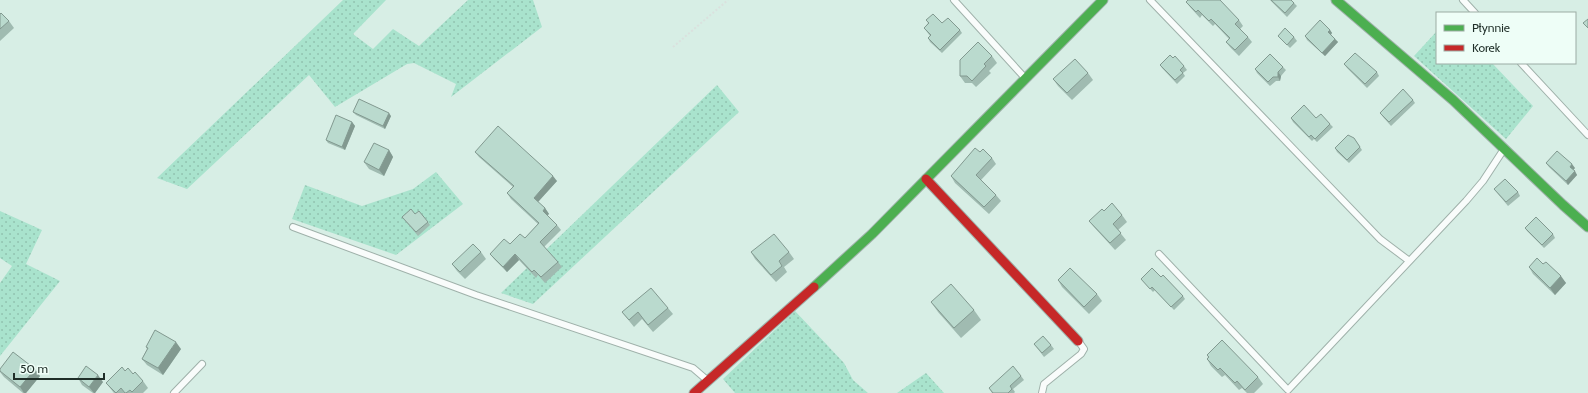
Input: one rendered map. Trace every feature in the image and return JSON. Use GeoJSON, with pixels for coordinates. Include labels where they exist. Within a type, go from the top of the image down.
{"type":"FeatureCollection","features":[{"type":"Feature","properties":{"kind":"street"},"geometry":{"type":"LineString","coordinates":[[694,393],[847,257],[1103,0]]}},
{"type":"Feature","properties":{"kind":"street"},"geometry":{"type":"LineString","coordinates":[[1336,0],[1429,77],[1505,148],[1553,197],[1588,227]]}},
{"type":"Feature","properties":{"kind":"street"},"geometry":{"type":"LineString","coordinates":[[926,179],[1078,341]]}},
{"type":"Feature","properties":{"kind":"lane"},"geometry":{"type":"LineString","coordinates":[[954,0],[1025,78]]}},
{"type":"Feature","properties":{"kind":"lane"},"geometry":{"type":"LineString","coordinates":[[1150,0],[1380,239],[1408,260]]}},
{"type":"Feature","properties":{"kind":"lane"},"geometry":{"type":"LineString","coordinates":[[1463,0],[1474,12]]}},
{"type":"Feature","properties":{"kind":"lane"},"geometry":{"type":"LineString","coordinates":[[1522,64],[1588,135]]}},
{"type":"Feature","properties":{"kind":"lane"},"geometry":{"type":"LineString","coordinates":[[1159,254],[1288,390],[1408,260],[1466,201],[1483,181],[1505,148]]}},
{"type":"Feature","properties":{"kind":"lane"},"geometry":{"type":"LineString","coordinates":[[293,227],[476,295],[693,368],[708,381]]}},
{"type":"Feature","properties":{"kind":"lane"},"geometry":{"type":"LineString","coordinates":[[1042,393],[1044,384],[1081,354],[1084,349],[1078,341]]}},
{"type":"Feature","properties":{"kind":"lane"},"geometry":{"type":"LineString","coordinates":[[174,393],[202,364]]}},
{"type":"Feature","properties":{"kind":"path"},"geometry":{"type":"LineString","coordinates":[[673,47],[728,0]]}},
{"type":"Feature","properties":{"kind":"green space"},"geometry":{"type":"Polygon","coordinates":[[[343,0],[386,0],[353,34],[373,49],[393,29],[419,46],[468,0],[533,0],[542,27],[451,97],[456,84],[414,63],[407,64],[335,107],[309,75],[187,189],[157,178],[343,0]]]}},
{"type":"Feature","properties":{"kind":"green space"},"geometry":{"type":"Polygon","coordinates":[[[1436,32],[1436,64],[1493,64],[1533,106],[1506,139],[1414,56],[1436,32]]]}},
{"type":"Feature","properties":{"kind":"green space"},"geometry":{"type":"Polygon","coordinates":[[[717,85],[739,112],[533,304],[501,293],[717,85]]]}},
{"type":"Feature","properties":{"kind":"green space"},"geometry":{"type":"Polygon","coordinates":[[[436,172],[463,204],[396,255],[292,219],[305,185],[362,206],[413,189],[436,172]]]}},
{"type":"Feature","properties":{"kind":"green space"},"geometry":{"type":"Polygon","coordinates":[[[0,211],[42,230],[26,264],[60,281],[0,356],[0,283],[12,266],[0,258],[0,211]]]}},
{"type":"Feature","properties":{"kind":"green space"},"geometry":{"type":"Polygon","coordinates":[[[795,311],[844,363],[853,380],[868,393],[735,393],[723,379],[795,311]]]}},
{"type":"Feature","properties":{"kind":"green space"},"geometry":{"type":"Polygon","coordinates":[[[926,373],[944,393],[897,393],[926,373]]]}},
{"type":"Feature","properties":{"kind":"building"},"geometry":{"type":"Polygon","coordinates":[[[1188,0],[1220,0],[1239,20],[1235,24],[1248,37],[1235,50],[1226,42],[1230,38],[1211,19],[1209,21],[1198,10],[1196,12],[1186,2],[1188,0]]]}},
{"type":"Feature","properties":{"kind":"building"},"geometry":{"type":"Polygon","coordinates":[[[1271,0],[1291,0],[1294,3],[1285,13],[1271,0]]]}},
{"type":"Feature","properties":{"kind":"building"},"geometry":{"type":"Polygon","coordinates":[[[1,13],[9,21],[0,29],[0,14],[1,13]]]}},
{"type":"Feature","properties":{"kind":"building"},"geometry":{"type":"Polygon","coordinates":[[[933,14],[942,23],[948,18],[960,30],[940,50],[928,38],[931,35],[924,28],[929,23],[926,20],[933,14]]]}},
{"type":"Feature","properties":{"kind":"building"},"geometry":{"type":"Polygon","coordinates":[[[1588,19],[1588,28],[1583,23],[1588,19]]]}},
{"type":"Feature","properties":{"kind":"building"},"geometry":{"type":"Polygon","coordinates":[[[1320,20],[1330,30],[1328,32],[1335,39],[1322,53],[1305,36],[1320,20]]]}},
{"type":"Feature","properties":{"kind":"building"},"geometry":{"type":"Polygon","coordinates":[[[1285,28],[1294,37],[1287,45],[1278,36],[1285,28]]]}},
{"type":"Feature","properties":{"kind":"building"},"geometry":{"type":"Polygon","coordinates":[[[978,42],[992,56],[984,64],[986,66],[972,81],[967,76],[960,76],[960,60],[978,42]]]}},
{"type":"Feature","properties":{"kind":"building"},"geometry":{"type":"Polygon","coordinates":[[[1355,53],[1377,72],[1365,84],[1344,64],[1355,53]]]}},
{"type":"Feature","properties":{"kind":"building"},"geometry":{"type":"Polygon","coordinates":[[[1270,54],[1283,67],[1278,72],[1278,77],[1273,77],[1268,82],[1255,69],[1270,54]]]}},
{"type":"Feature","properties":{"kind":"building"},"geometry":{"type":"Polygon","coordinates":[[[1170,55],[1173,58],[1175,56],[1184,66],[1180,70],[1183,73],[1175,80],[1160,65],[1170,55]]]}},
{"type":"Feature","properties":{"kind":"building"},"geometry":{"type":"Polygon","coordinates":[[[1075,59],[1088,73],[1067,93],[1053,79],[1075,59]]]}},
{"type":"Feature","properties":{"kind":"building"},"geometry":{"type":"Polygon","coordinates":[[[1403,89],[1413,100],[1389,122],[1380,113],[1403,89]]]}},
{"type":"Feature","properties":{"kind":"building"},"geometry":{"type":"Polygon","coordinates":[[[359,99],[389,113],[383,126],[353,112],[359,99]]]}},
{"type":"Feature","properties":{"kind":"building"},"geometry":{"type":"Polygon","coordinates":[[[1304,105],[1316,118],[1321,114],[1330,124],[1315,139],[1311,135],[1309,137],[1291,118],[1304,105]]]}},
{"type":"Feature","properties":{"kind":"building"},"geometry":{"type":"Polygon","coordinates":[[[336,115],[352,122],[342,147],[326,140],[336,115]]]}},
{"type":"Feature","properties":{"kind":"building"},"geometry":{"type":"Polygon","coordinates":[[[498,126],[553,176],[534,198],[545,208],[543,211],[557,225],[540,242],[558,262],[541,277],[534,270],[532,272],[515,254],[503,267],[490,254],[504,239],[510,244],[520,234],[525,238],[539,223],[507,193],[514,186],[475,152],[498,126]]]}},
{"type":"Feature","properties":{"kind":"building"},"geometry":{"type":"Polygon","coordinates":[[[1348,135],[1354,138],[1360,147],[1347,160],[1335,148],[1348,135]]]}},
{"type":"Feature","properties":{"kind":"building"},"geometry":{"type":"Polygon","coordinates":[[[374,143],[389,150],[379,170],[364,162],[374,143]]]}},
{"type":"Feature","properties":{"kind":"building"},"geometry":{"type":"Polygon","coordinates":[[[975,148],[980,152],[983,149],[992,158],[976,175],[996,195],[984,207],[951,176],[975,148]]]}},
{"type":"Feature","properties":{"kind":"building"},"geometry":{"type":"Polygon","coordinates":[[[1557,151],[1572,164],[1570,167],[1575,171],[1566,181],[1546,163],[1557,151]]]}},
{"type":"Feature","properties":{"kind":"building"},"geometry":{"type":"Polygon","coordinates":[[[1505,179],[1518,192],[1506,202],[1494,189],[1505,179]]]}},
{"type":"Feature","properties":{"kind":"building"},"geometry":{"type":"Polygon","coordinates":[[[1112,203],[1122,215],[1113,224],[1121,233],[1110,243],[1089,221],[1102,209],[1104,211],[1112,203]]]}},
{"type":"Feature","properties":{"kind":"building"},"geometry":{"type":"Polygon","coordinates":[[[411,209],[415,214],[419,211],[428,222],[416,232],[402,217],[411,209]]]}},
{"type":"Feature","properties":{"kind":"building"},"geometry":{"type":"Polygon","coordinates":[[[1536,217],[1553,234],[1542,245],[1525,228],[1536,217]]]}},
{"type":"Feature","properties":{"kind":"building"},"geometry":{"type":"Polygon","coordinates":[[[774,234],[789,252],[779,261],[782,266],[771,275],[751,252],[774,234]]]}},
{"type":"Feature","properties":{"kind":"building"},"geometry":{"type":"Polygon","coordinates":[[[473,244],[481,252],[460,272],[452,264],[473,244]]]}},
{"type":"Feature","properties":{"kind":"building"},"geometry":{"type":"Polygon","coordinates":[[[1537,258],[1543,264],[1546,262],[1561,276],[1550,288],[1529,267],[1537,258]]]}},
{"type":"Feature","properties":{"kind":"building"},"geometry":{"type":"Polygon","coordinates":[[[1070,268],[1097,294],[1084,307],[1058,280],[1070,268]]]}},
{"type":"Feature","properties":{"kind":"building"},"geometry":{"type":"Polygon","coordinates":[[[1152,268],[1161,277],[1163,275],[1183,296],[1171,307],[1152,287],[1150,289],[1141,279],[1152,268]]]}},
{"type":"Feature","properties":{"kind":"building"},"geometry":{"type":"Polygon","coordinates":[[[951,284],[974,310],[954,328],[931,302],[951,284]]]}},
{"type":"Feature","properties":{"kind":"building"},"geometry":{"type":"Polygon","coordinates":[[[651,288],[668,308],[648,325],[638,312],[629,320],[622,312],[651,288]]]}},
{"type":"Feature","properties":{"kind":"building"},"geometry":{"type":"Polygon","coordinates":[[[155,330],[176,342],[158,368],[142,359],[148,348],[146,347],[155,330]]]}},
{"type":"Feature","properties":{"kind":"building"},"geometry":{"type":"Polygon","coordinates":[[[1043,336],[1051,345],[1042,353],[1034,344],[1043,336]]]}},
{"type":"Feature","properties":{"kind":"building"},"geometry":{"type":"Polygon","coordinates":[[[1222,340],[1258,377],[1245,390],[1237,381],[1235,383],[1220,368],[1218,370],[1207,359],[1209,357],[1207,355],[1222,340]]]}},
{"type":"Feature","properties":{"kind":"building"},"geometry":{"type":"Polygon","coordinates":[[[13,352],[35,369],[20,387],[0,371],[13,352]]]}},
{"type":"Feature","properties":{"kind":"building"},"geometry":{"type":"Polygon","coordinates":[[[86,366],[98,375],[89,387],[78,378],[86,366]]]}},
{"type":"Feature","properties":{"kind":"building"},"geometry":{"type":"Polygon","coordinates":[[[1013,366],[1021,376],[1010,386],[1012,389],[1008,393],[993,393],[989,388],[1013,366]]]}},
{"type":"Feature","properties":{"kind":"building"},"geometry":{"type":"Polygon","coordinates":[[[122,367],[125,371],[128,368],[133,374],[135,372],[143,381],[132,392],[130,390],[125,393],[121,388],[116,393],[106,383],[122,367]]]}},
{"type":"Feature","properties":{"kind":"traffic: fast"},"geometry":{"type":"LineString","coordinates":[[814,287],[872,234],[1103,0]]}},
{"type":"Feature","properties":{"kind":"traffic: fast"},"geometry":{"type":"LineString","coordinates":[[1336,0],[1453,100],[1588,227]]}},
{"type":"Feature","properties":{"kind":"traffic: jam"},"geometry":{"type":"LineString","coordinates":[[926,179],[1078,341]]}},
{"type":"Feature","properties":{"kind":"traffic: jam"},"geometry":{"type":"LineString","coordinates":[[694,393],[814,287]]}}]}
